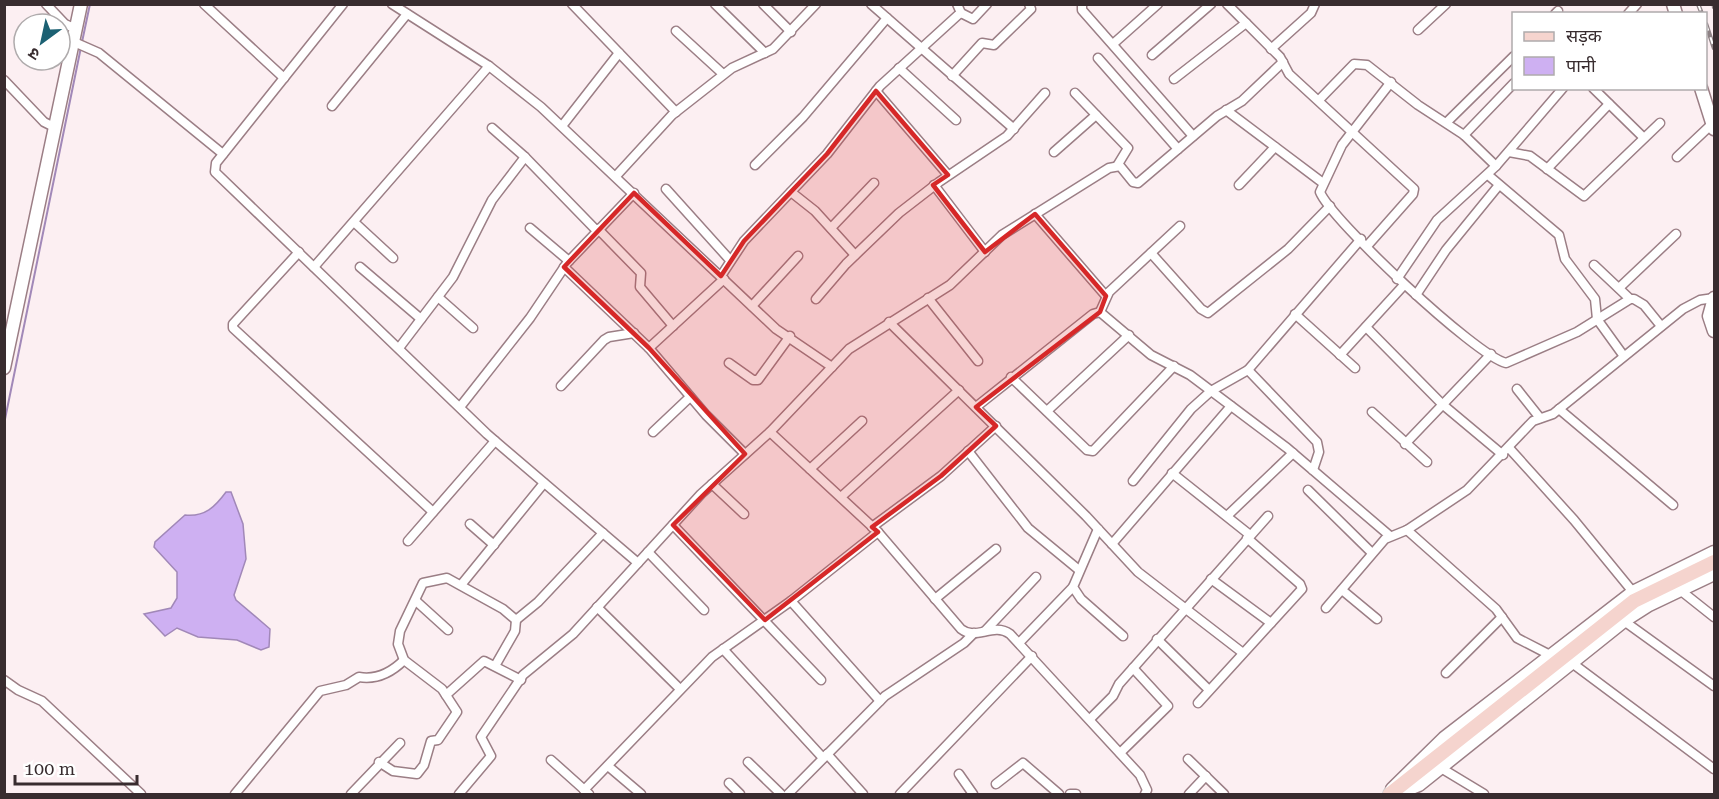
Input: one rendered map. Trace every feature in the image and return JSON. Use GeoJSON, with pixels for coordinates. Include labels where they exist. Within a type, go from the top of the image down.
{"type":"FeatureCollection","features":[{"type":"Feature","properties":{"kind":"main road"},"geometry":{"type":"LineString","coordinates":[[4,368],[81,4]]}},
{"type":"Feature","properties":{"kind":"main road"},"geometry":{"type":"LineString","coordinates":[[1702,90],[1714,126]]}},
{"type":"Feature","properties":{"kind":"main road"},"geometry":{"type":"LineString","coordinates":[[1714,298],[1709,316],[1714,331]]}},
{"type":"Feature","properties":{"kind":"main road"},"geometry":{"type":"LineString","coordinates":[[1389,795],[1402,776],[1444,738],[1633,592],[1714,552]]}},
{"type":"Feature","properties":{"kind":"main road"},"geometry":{"type":"LineString","coordinates":[[1389,795],[1634,601],[1714,562]]}},
{"type":"Feature","properties":{"kind":"main road"},"geometry":{"type":"LineString","coordinates":[[1397,795],[1419,785],[1624,621],[1649,605],[1714,574]]}},
{"type":"Feature","properties":{"kind":"street"},"geometry":{"type":"LineString","coordinates":[[46,4],[75,38],[95,51],[223,154]]}},
{"type":"Feature","properties":{"kind":"street"},"geometry":{"type":"LineString","coordinates":[[204,4],[284,78]]}},
{"type":"Feature","properties":{"kind":"street"},"geometry":{"type":"LineString","coordinates":[[343,4],[214,165],[215,172],[495,441],[638,562]]}},
{"type":"Feature","properties":{"kind":"street"},"geometry":{"type":"LineString","coordinates":[[392,4],[489,66],[562,126],[776,329],[790,336],[832,368]]}},
{"type":"Feature","properties":{"kind":"street"},"geometry":{"type":"LineString","coordinates":[[572,4],[676,112]]}},
{"type":"Feature","properties":{"kind":"street"},"geometry":{"type":"LineString","coordinates":[[715,4],[765,53]]}},
{"type":"Feature","properties":{"kind":"street"},"geometry":{"type":"LineString","coordinates":[[763,4],[791,32]]}},
{"type":"Feature","properties":{"kind":"street"},"geometry":{"type":"LineString","coordinates":[[616,176],[676,112],[723,74],[765,53],[791,32],[816,4]]}},
{"type":"Feature","properties":{"kind":"street"},"geometry":{"type":"LineString","coordinates":[[872,4],[882,8],[887,18],[1014,129]]}},
{"type":"Feature","properties":{"kind":"street"},"geometry":{"type":"LineString","coordinates":[[649,348],[722,278],[730,260],[744,241],[827,154],[876,91],[922,49],[959,9],[973,19],[987,4]]}},
{"type":"Feature","properties":{"kind":"street"},"geometry":{"type":"LineString","coordinates":[[952,76],[982,43],[994,45],[1031,9],[1029,4]]}},
{"type":"Feature","properties":{"kind":"street"},"geometry":{"type":"LineString","coordinates":[[1082,4],[1082,10],[1193,136]]}},
{"type":"Feature","properties":{"kind":"street"},"geometry":{"type":"LineString","coordinates":[[1113,44],[1158,4]]}},
{"type":"Feature","properties":{"kind":"street"},"geometry":{"type":"LineString","coordinates":[[1152,55],[1211,4]]}},
{"type":"Feature","properties":{"kind":"street"},"geometry":{"type":"LineString","coordinates":[[1133,481],[1184,417],[1211,391],[1248,370],[1295,314],[1414,192],[1353,131],[1289,74],[1283,62],[1227,4]]}},
{"type":"Feature","properties":{"kind":"street"},"geometry":{"type":"LineString","coordinates":[[1271,49],[1311,13],[1315,4]]}},
{"type":"Feature","properties":{"kind":"street"},"geometry":{"type":"LineString","coordinates":[[1418,30],[1446,4]]}},
{"type":"Feature","properties":{"kind":"street"},"geometry":{"type":"LineString","coordinates":[[332,106],[407,14]]}},
{"type":"Feature","properties":{"kind":"street"},"geometry":{"type":"LineString","coordinates":[[755,165],[803,117],[887,18]]}},
{"type":"Feature","properties":{"kind":"street"},"geometry":{"type":"LineString","coordinates":[[1174,80],[1246,23]]}},
{"type":"Feature","properties":{"kind":"street"},"geometry":{"type":"LineString","coordinates":[[676,31],[723,74]]}},
{"type":"Feature","properties":{"kind":"street"},"geometry":{"type":"LineString","coordinates":[[562,126],[619,53]]}},
{"type":"Feature","properties":{"kind":"street"},"geometry":{"type":"LineString","coordinates":[[1098,58],[1178,149]]}},
{"type":"Feature","properties":{"kind":"street"},"geometry":{"type":"LineString","coordinates":[[1447,122],[1512,58]]}},
{"type":"Feature","properties":{"kind":"street"},"geometry":{"type":"LineString","coordinates":[[1117,166],[1133,182],[1138,183],[1193,136],[1226,110],[1242,101],[1283,62]]}},
{"type":"Feature","properties":{"kind":"street"},"geometry":{"type":"LineString","coordinates":[[1319,100],[1354,64],[1367,64],[1418,105],[1464,135],[1497,166]]}},
{"type":"Feature","properties":{"kind":"street"},"geometry":{"type":"LineString","coordinates":[[314,267],[489,66]]}},
{"type":"Feature","properties":{"kind":"street"},"geometry":{"type":"LineString","coordinates":[[899,68],[956,120]]}},
{"type":"Feature","properties":{"kind":"street"},"geometry":{"type":"LineString","coordinates":[[4,80],[44,122],[56,129]]}},
{"type":"Feature","properties":{"kind":"street"},"geometry":{"type":"LineString","coordinates":[[1391,82],[1342,145],[1320,192],[1330,206],[1401,282],[1501,362],[1510,362],[1548,346],[1634,298],[1644,304],[1661,326]]}},
{"type":"Feature","properties":{"kind":"street"},"geometry":{"type":"LineString","coordinates":[[1464,135],[1512,85]]}},
{"type":"Feature","properties":{"kind":"street"},"geometry":{"type":"LineString","coordinates":[[1340,355],[1366,327],[1401,282],[1437,220],[1497,166],[1561,90]]}},
{"type":"Feature","properties":{"kind":"street"},"geometry":{"type":"LineString","coordinates":[[1595,90],[1644,138]]}},
{"type":"Feature","properties":{"kind":"street"},"geometry":{"type":"LineString","coordinates":[[876,91],[948,176]]}},
{"type":"Feature","properties":{"kind":"street"},"geometry":{"type":"LineString","coordinates":[[816,298],[855,255],[933,185],[999,143],[1045,93]]}},
{"type":"Feature","properties":{"kind":"street"},"geometry":{"type":"LineString","coordinates":[[459,795],[491,756],[481,737],[521,680],[536,663],[573,634],[712,484],[770,432],[849,349],[950,285],[1002,235],[1109,168],[1117,166],[1128,148],[1075,93]]}},
{"type":"Feature","properties":{"kind":"street"},"geometry":{"type":"LineString","coordinates":[[1547,169],[1609,104]]}},
{"type":"Feature","properties":{"kind":"street"},"geometry":{"type":"LineString","coordinates":[[1226,110],[1323,183]]}},
{"type":"Feature","properties":{"kind":"street"},"geometry":{"type":"LineString","coordinates":[[1054,152],[1096,115]]}},
{"type":"Feature","properties":{"kind":"street"},"geometry":{"type":"LineString","coordinates":[[1509,152],[1530,156],[1584,196],[1660,123]]}},
{"type":"Feature","properties":{"kind":"street"},"geometry":{"type":"LineString","coordinates":[[1677,157],[1714,126]]}},
{"type":"Feature","properties":{"kind":"street"},"geometry":{"type":"LineString","coordinates":[[492,128],[525,157],[641,273],[640,287],[674,326]]}},
{"type":"Feature","properties":{"kind":"street"},"geometry":{"type":"LineString","coordinates":[[1239,184],[1275,147]]}},
{"type":"Feature","properties":{"kind":"street"},"geometry":{"type":"LineString","coordinates":[[399,348],[456,272],[492,200],[525,157]]}},
{"type":"Feature","properties":{"kind":"street"},"geometry":{"type":"LineString","coordinates":[[1488,175],[1559,235],[1565,259],[1595,298],[1597,320],[1623,355]]}},
{"type":"Feature","properties":{"kind":"street"},"geometry":{"type":"LineString","coordinates":[[831,228],[874,183]]}},
{"type":"Feature","properties":{"kind":"street"},"geometry":{"type":"LineString","coordinates":[[933,185],[985,252]]}},
{"type":"Feature","properties":{"kind":"street"},"geometry":{"type":"LineString","coordinates":[[1416,295],[1446,250],[1499,185]]}},
{"type":"Feature","properties":{"kind":"street"},"geometry":{"type":"LineString","coordinates":[[666,189],[730,260]]}},
{"type":"Feature","properties":{"kind":"street"},"geometry":{"type":"LineString","coordinates":[[791,192],[831,228],[855,255]]}},
{"type":"Feature","properties":{"kind":"street"},"geometry":{"type":"LineString","coordinates":[[460,407],[530,318],[567,264],[597,230],[634,194]]}},
{"type":"Feature","properties":{"kind":"street"},"geometry":{"type":"LineString","coordinates":[[1151,253],[1208,314],[1283,253],[1330,206]]}},
{"type":"Feature","properties":{"kind":"street"},"geometry":{"type":"LineString","coordinates":[[1035,214],[1106,296]]}},
{"type":"Feature","properties":{"kind":"street"},"geometry":{"type":"LineString","coordinates":[[354,222],[393,258]]}},
{"type":"Feature","properties":{"kind":"street"},"geometry":{"type":"LineString","coordinates":[[1100,312],[1106,296],[1180,226]]}},
{"type":"Feature","properties":{"kind":"street"},"geometry":{"type":"LineString","coordinates":[[530,228],[649,348],[690,397],[745,454]]}},
{"type":"Feature","properties":{"kind":"street"},"geometry":{"type":"LineString","coordinates":[[1618,288],[1676,234]]}},
{"type":"Feature","properties":{"kind":"street"},"geometry":{"type":"LineString","coordinates":[[299,252],[233,324],[233,328],[433,512]]}},
{"type":"Feature","properties":{"kind":"street"},"geometry":{"type":"LineString","coordinates":[[752,306],[798,256]]}},
{"type":"Feature","properties":{"kind":"street"},"geometry":{"type":"LineString","coordinates":[[1594,265],[1630,299]]}},
{"type":"Feature","properties":{"kind":"street"},"geometry":{"type":"LineString","coordinates":[[360,267],[421,319]]}},
{"type":"Feature","properties":{"kind":"street"},"geometry":{"type":"LineString","coordinates":[[438,297],[473,328]]}},
{"type":"Feature","properties":{"kind":"street"},"geometry":{"type":"LineString","coordinates":[[928,298],[978,361]]}},
{"type":"Feature","properties":{"kind":"street"},"geometry":{"type":"LineString","coordinates":[[1326,608],[1372,553],[1390,536],[1407,530],[1467,490],[1533,421],[1548,417],[1623,355],[1692,303],[1714,298]]}},
{"type":"Feature","properties":{"kind":"street"},"geometry":{"type":"LineString","coordinates":[[1100,312],[1151,355],[1174,366],[1211,391],[1293,453],[1390,536]]}},
{"type":"Feature","properties":{"kind":"street"},"geometry":{"type":"LineString","coordinates":[[976,407],[1093,314],[1100,312]]}},
{"type":"Feature","properties":{"kind":"street"},"geometry":{"type":"LineString","coordinates":[[1295,314],[1355,368]]}},
{"type":"Feature","properties":{"kind":"street"},"geometry":{"type":"LineString","coordinates":[[889,322],[996,426],[1138,572],[1243,653]]}},
{"type":"Feature","properties":{"kind":"street"},"geometry":{"type":"LineString","coordinates":[[1366,327],[1442,404],[1506,451],[1568,513],[1633,592]]}},
{"type":"Feature","properties":{"kind":"street"},"geometry":{"type":"LineString","coordinates":[[561,386],[604,340],[634,333]]}},
{"type":"Feature","properties":{"kind":"street"},"geometry":{"type":"LineString","coordinates":[[1047,411],[1129,335]]}},
{"type":"Feature","properties":{"kind":"street"},"geometry":{"type":"LineString","coordinates":[[729,363],[753,380],[758,380],[790,336]]}},
{"type":"Feature","properties":{"kind":"street"},"geometry":{"type":"LineString","coordinates":[[1405,444],[1491,354]]}},
{"type":"Feature","properties":{"kind":"street"},"geometry":{"type":"LineString","coordinates":[[1011,377],[1087,450],[1093,451],[1174,366]]}},
{"type":"Feature","properties":{"kind":"street"},"geometry":{"type":"LineString","coordinates":[[1248,370],[1317,442],[1319,452],[1312,470]]}},
{"type":"Feature","properties":{"kind":"street"},"geometry":{"type":"LineString","coordinates":[[1517,388],[1540,418]]}},
{"type":"Feature","properties":{"kind":"street"},"geometry":{"type":"LineString","coordinates":[[841,497],[958,390]]}},
{"type":"Feature","properties":{"kind":"street"},"geometry":{"type":"LineString","coordinates":[[653,432],[690,397]]}},
{"type":"Feature","properties":{"kind":"street"},"geometry":{"type":"LineString","coordinates":[[1112,544],[1231,406]]}},
{"type":"Feature","properties":{"kind":"street"},"geometry":{"type":"LineString","coordinates":[[1558,409],[1673,505]]}},
{"type":"Feature","properties":{"kind":"street"},"geometry":{"type":"LineString","coordinates":[[1372,412],[1427,462]]}},
{"type":"Feature","properties":{"kind":"street"},"geometry":{"type":"LineString","coordinates":[[810,469],[862,421]]}},
{"type":"Feature","properties":{"kind":"street"},"geometry":{"type":"LineString","coordinates":[[551,760],[586,792],[680,689],[723,649],[791,601],[941,476],[996,426]]}},
{"type":"Feature","properties":{"kind":"street"},"geometry":{"type":"LineString","coordinates":[[770,432],[875,530],[961,629],[974,633],[1004,629],[1019,643],[1140,775],[1147,790],[1145,795]]}},
{"type":"Feature","properties":{"kind":"street"},"geometry":{"type":"LineString","coordinates":[[408,541],[495,441]]}},
{"type":"Feature","properties":{"kind":"street"},"geometry":{"type":"LineString","coordinates":[[968,451],[1028,528],[1079,570]]}},
{"type":"Feature","properties":{"kind":"street"},"geometry":{"type":"LineString","coordinates":[[1227,516],[1293,453]]}},
{"type":"Feature","properties":{"kind":"street"},"geometry":{"type":"LineString","coordinates":[[1172,473],[1227,516],[1302,587],[1198,703]]}},
{"type":"Feature","properties":{"kind":"street"},"geometry":{"type":"LineString","coordinates":[[461,585],[544,483]]}},
{"type":"Feature","properties":{"kind":"street"},"geometry":{"type":"LineString","coordinates":[[712,484],[744,514]]}},
{"type":"Feature","properties":{"kind":"street"},"geometry":{"type":"LineString","coordinates":[[1308,490],[1372,553]]}},
{"type":"Feature","properties":{"kind":"street"},"geometry":{"type":"LineString","coordinates":[[1090,719],[1113,696],[1119,684],[1185,607],[1268,516]]}},
{"type":"Feature","properties":{"kind":"street"},"geometry":{"type":"LineString","coordinates":[[470,524],[494,544]]}},
{"type":"Feature","properties":{"kind":"street"},"geometry":{"type":"LineString","coordinates":[[673,525],[821,680]]}},
{"type":"Feature","properties":{"kind":"street"},"geometry":{"type":"LineString","coordinates":[[1019,643],[1073,587],[1098,529]]}},
{"type":"Feature","properties":{"kind":"street"},"geometry":{"type":"LineString","coordinates":[[1407,530],[1490,603],[1518,638],[1550,655]]}},
{"type":"Feature","properties":{"kind":"street"},"geometry":{"type":"LineString","coordinates":[[495,666],[515,631],[516,620],[538,602],[603,533]]}},
{"type":"Feature","properties":{"kind":"street"},"geometry":{"type":"LineString","coordinates":[[935,599],[996,549]]}},
{"type":"Feature","properties":{"kind":"street"},"geometry":{"type":"LineString","coordinates":[[648,552],[704,610]]}},
{"type":"Feature","properties":{"kind":"street"},"geometry":{"type":"LineString","coordinates":[[379,762],[393,771],[417,774],[425,762],[430,741],[438,740],[458,712],[439,686],[404,660],[398,638],[423,583],[444,577],[503,609],[516,620]]}},
{"type":"Feature","properties":{"kind":"street"},"geometry":{"type":"LineString","coordinates":[[985,631],[1036,577]]}},
{"type":"Feature","properties":{"kind":"street"},"geometry":{"type":"LineString","coordinates":[[1210,579],[1271,623]]}},
{"type":"Feature","properties":{"kind":"street"},"geometry":{"type":"LineString","coordinates":[[1073,587],[1081,599],[1123,636]]}},
{"type":"Feature","properties":{"kind":"street"},"geometry":{"type":"LineString","coordinates":[[1342,590],[1377,619]]}},
{"type":"Feature","properties":{"kind":"street"},"geometry":{"type":"LineString","coordinates":[[1680,590],[1714,617]]}},
{"type":"Feature","properties":{"kind":"street"},"geometry":{"type":"LineString","coordinates":[[416,601],[448,630]]}},
{"type":"Feature","properties":{"kind":"street"},"geometry":{"type":"LineString","coordinates":[[791,601],[880,701]]}},
{"type":"Feature","properties":{"kind":"street"},"geometry":{"type":"LineString","coordinates":[[597,607],[680,689]]}},
{"type":"Feature","properties":{"kind":"street"},"geometry":{"type":"LineString","coordinates":[[1446,673],[1502,617]]}},
{"type":"Feature","properties":{"kind":"street"},"geometry":{"type":"LineString","coordinates":[[1624,621],[1714,686]]}},
{"type":"Feature","properties":{"kind":"street"},"geometry":{"type":"LineString","coordinates":[[788,795],[880,701],[964,644],[974,633]]}},
{"type":"Feature","properties":{"kind":"street"},"geometry":{"type":"LineString","coordinates":[[1157,639],[1209,690]]}},
{"type":"Feature","properties":{"kind":"street"},"geometry":{"type":"LineString","coordinates":[[723,649],[863,795]]}},
{"type":"Feature","properties":{"kind":"street"},"geometry":{"type":"LineString","coordinates":[[905,793],[1032,656]]}},
{"type":"Feature","properties":{"kind":"street"},"geometry":{"type":"LineString","coordinates":[[235,795],[320,691],[346,685],[359,677],[371,679],[386,674],[404,660]]}},
{"type":"Feature","properties":{"kind":"street"},"geometry":{"type":"LineString","coordinates":[[446,695],[482,662],[495,666],[521,680]]}},
{"type":"Feature","properties":{"kind":"street"},"geometry":{"type":"LineString","coordinates":[[1572,663],[1714,769]]}},
{"type":"Feature","properties":{"kind":"street"},"geometry":{"type":"LineString","coordinates":[[1120,753],[1168,706],[1133,668]]}},
{"type":"Feature","properties":{"kind":"street"},"geometry":{"type":"LineString","coordinates":[[4,680],[18,690],[42,701],[141,795]]}},
{"type":"Feature","properties":{"kind":"street"},"geometry":{"type":"LineString","coordinates":[[351,795],[379,762],[400,743]]}},
{"type":"Feature","properties":{"kind":"street"},"geometry":{"type":"LineString","coordinates":[[1188,759],[1224,795]]}},
{"type":"Feature","properties":{"kind":"street"},"geometry":{"type":"LineString","coordinates":[[748,762],[781,795]]}},
{"type":"Feature","properties":{"kind":"street"},"geometry":{"type":"LineString","coordinates":[[996,784],[1023,763],[1059,795]]}},
{"type":"Feature","properties":{"kind":"street"},"geometry":{"type":"LineString","coordinates":[[608,766],[641,795]]}},
{"type":"Feature","properties":{"kind":"street"},"geometry":{"type":"LineString","coordinates":[[1441,768],[1484,795]]}},
{"type":"Feature","properties":{"kind":"street"},"geometry":{"type":"LineString","coordinates":[[959,774],[972,794]]}},
{"type":"Feature","properties":{"kind":"street"},"geometry":{"type":"LineString","coordinates":[[1189,795],[1206,776]]}},
{"type":"Feature","properties":{"kind":"street"},"geometry":{"type":"LineString","coordinates":[[729,783],[740,795]]}},
{"type":"Feature","properties":{"kind":"street"},"geometry":{"type":"LineString","coordinates":[[1070,795],[1076,795]]}},
{"type":"Feature","properties":{"kind":"highlighted area"},"geometry":{"type":"Polygon","coordinates":[[[876,91],[948,175],[933,185],[985,252],[1035,214],[1106,296],[1100,312],[976,407],[996,426],[941,476],[872,527],[878,532],[765,620],[673,525],[745,454],[649,348],[564,267],[634,193],[721,276],[744,241],[827,154],[876,91]]]}},
{"type":"Feature","properties":{"kind":"water"},"geometry":{"type":"Polygon","coordinates":[[[226,492],[231,492],[243,524],[246,559],[234,595],[236,600],[270,629],[269,647],[261,650],[237,640],[198,637],[177,628],[165,636],[144,614],[171,608],[177,598],[177,572],[154,547],[155,542],[185,515],[204,513],[209,510],[226,492]]]}},
{"type":"Feature","properties":{"kind":"waterway"},"geometry":{"type":"LineString","coordinates":[[82,42],[90,4]]}},
{"type":"Feature","properties":{"kind":"waterway"},"geometry":{"type":"LineString","coordinates":[[4,424],[81,47]]}},
{"type":"Feature","properties":{"kind":"railway"},"geometry":{"type":"LineString","coordinates":[[1698,4],[1701,12]]}},
{"type":"Feature","properties":{"kind":"railway"},"geometry":{"type":"LineString","coordinates":[[1707,27],[1714,48]]}}]}
